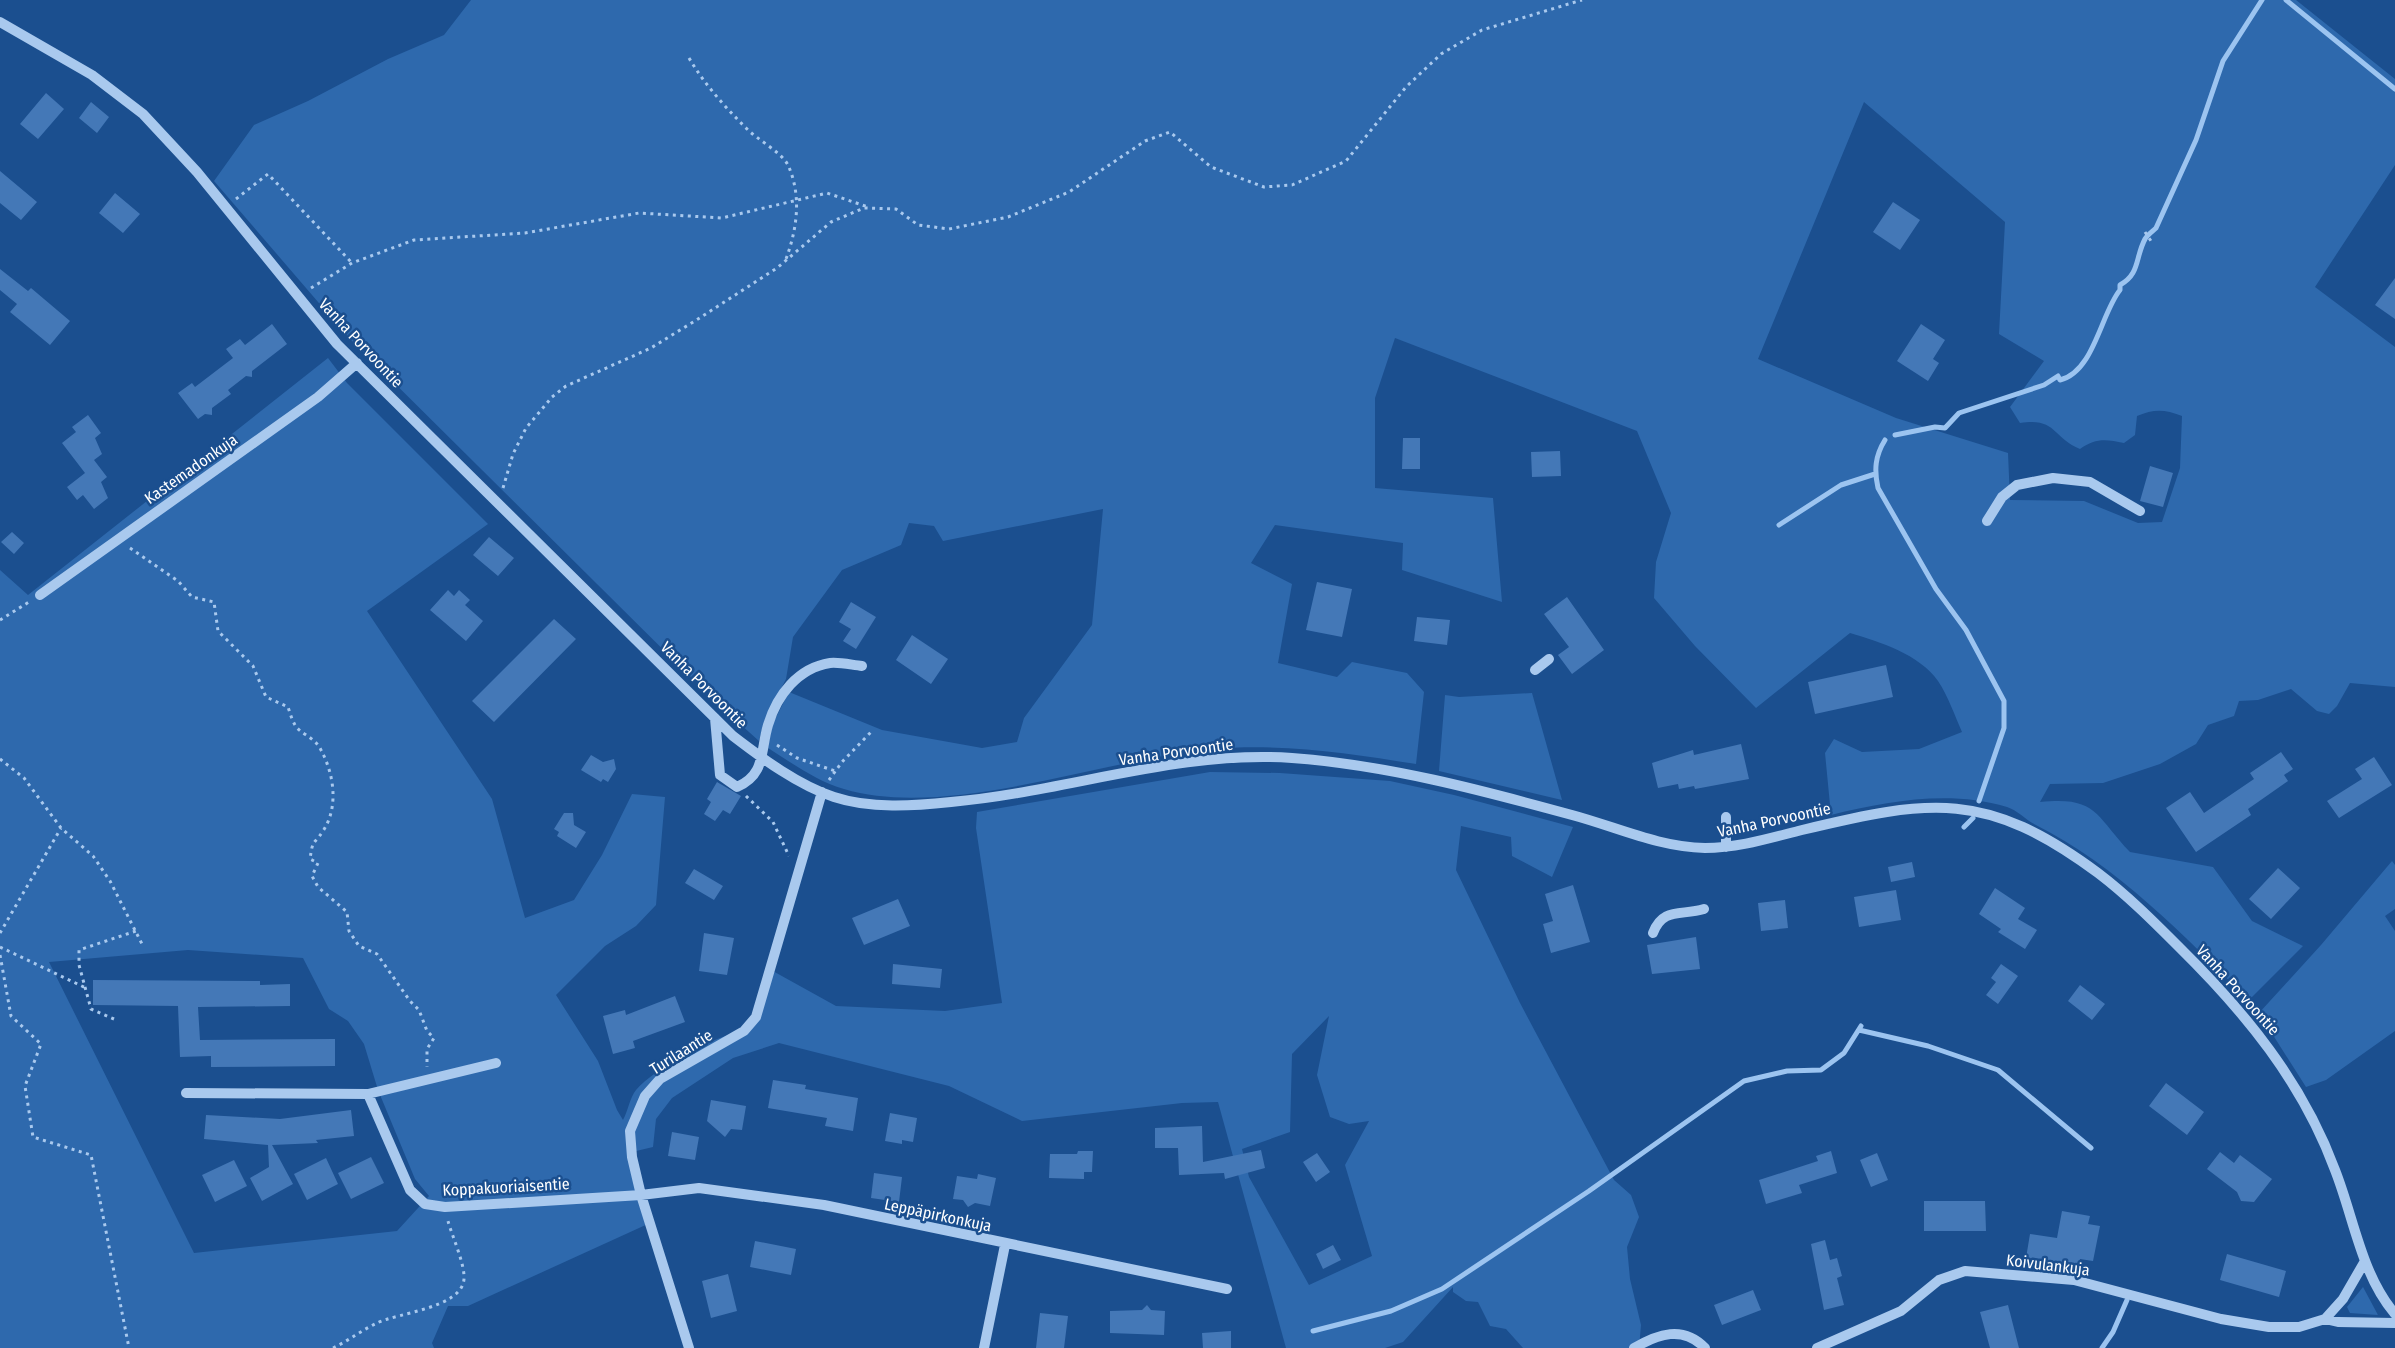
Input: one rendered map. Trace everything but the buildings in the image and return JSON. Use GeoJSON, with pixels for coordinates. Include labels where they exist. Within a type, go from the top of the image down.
{"type":"FeatureCollection","features":[{"type":"Feature","properties":{"kind":"street","name":"Vanha Porvoontie"},"geometry":{"type":"LineString","coordinates":[[0,22],[92,75],[143,114],[197,172],[337,344],[496,504],[715,718],[762,759],[822,792],[836,798],[870,804],[914,806],[1042,790],[1210,758],[1295,758],[1425,778],[1576,816],[1676,846],[1726,847],[1876,813],[1940,807],[1969,809],[1995,815],[2013,821],[2060,847],[2102,876],[2155,923],[2218,986],[2261,1036],[2295,1084],[2317,1127],[2335,1170],[2365,1261],[2385,1303],[2395,1314]]}},
{"type":"Feature","properties":{"kind":"street","name":"Kastemadonkuja"},"geometry":{"type":"LineString","coordinates":[[40,596],[318,398],[357,363]]}},
{"type":"Feature","properties":{"kind":"street"},"geometry":{"type":"LineString","coordinates":[[1987,520],[2002,497],[2017,485],[2053,478],[2090,482],[2140,511]]}},
{"type":"Feature","properties":{"kind":"street"},"geometry":{"type":"LineString","coordinates":[[1536,669],[1549,659]]}},
{"type":"Feature","properties":{"kind":"street"},"geometry":{"type":"LineString","coordinates":[[715,718],[720,775],[737,787],[751,781],[762,759],[768,723],[784,690],[806,670],[831,663],[862,666]]}},
{"type":"Feature","properties":{"kind":"street","name":"Turilaantie"},"geometry":{"type":"LineString","coordinates":[[689,1348],[641,1196],[632,1157],[630,1131],[645,1096],[660,1079],[744,1031],[756,1017],[822,792]]}},
{"type":"Feature","properties":{"kind":"street"},"geometry":{"type":"LineString","coordinates":[[1726,817],[1726,847]]}},
{"type":"Feature","properties":{"kind":"street"},"geometry":{"type":"LineString","coordinates":[[1653,933],[1658,920],[1667,915],[1704,909]]}},
{"type":"Feature","properties":{"kind":"street"},"geometry":{"type":"LineString","coordinates":[[186,1093],[368,1094],[496,1063]]}},
{"type":"Feature","properties":{"kind":"street","name":"Koppakuoriaisentie"},"geometry":{"type":"LineString","coordinates":[[368,1094],[410,1190],[425,1204],[445,1207],[641,1196]]}},
{"type":"Feature","properties":{"kind":"street","name":"Leppäpirkonkuja"},"geometry":{"type":"LineString","coordinates":[[641,1196],[699,1188],[824,1206],[1227,1289]]}},
{"type":"Feature","properties":{"kind":"street"},"geometry":{"type":"LineString","coordinates":[[984,1348],[1005,1245]]}},
{"type":"Feature","properties":{"kind":"street"},"geometry":{"type":"LineString","coordinates":[[2325,1319],[2343,1299],[2365,1261]]}},
{"type":"Feature","properties":{"kind":"street","name":"Koivulankuja"},"geometry":{"type":"LineString","coordinates":[[1817,1348],[1901,1311],[1939,1280],[1965,1271],[2074,1280],[2221,1319],[2269,1327],[2300,1327],[2325,1319],[2338,1322],[2395,1323]]}},
{"type":"Feature","properties":{"kind":"street"},"geometry":{"type":"LineString","coordinates":[[1634,1348],[1656,1335],[1684,1334],[1705,1348]]}},
{"type":"Feature","properties":{"kind":"path"},"geometry":{"type":"LineString","coordinates":[[496,504],[513,454],[526,428],[552,397],[566,386],[651,348],[785,261],[831,222],[864,208],[896,208],[918,225],[949,229],[1008,217],[1069,192],[1145,141],[1170,132],[1211,167],[1264,187],[1292,184],[1346,160],[1406,87],[1441,54],[1482,30],[1582,0]]}},
{"type":"Feature","properties":{"kind":"path"},"geometry":{"type":"LineString","coordinates":[[689,58],[704,84],[748,130],[787,164],[797,200],[794,236],[785,261]]}},
{"type":"Feature","properties":{"kind":"path"},"geometry":{"type":"LineString","coordinates":[[225,208],[268,174],[352,263]]}},
{"type":"Feature","properties":{"kind":"path"},"geometry":{"type":"LineString","coordinates":[[298,296],[352,263],[414,240],[525,233],[639,213],[722,218],[827,193],[873,208]]}},
{"type":"Feature","properties":{"kind":"path"},"geometry":{"type":"LineString","coordinates":[[2145,232],[2151,241]]}},
{"type":"Feature","properties":{"kind":"path"},"geometry":{"type":"LineString","coordinates":[[121,538],[134,552],[178,581],[192,597],[214,602],[218,631],[253,666],[266,698],[288,707],[296,727],[309,734],[320,747],[334,784],[332,803],[323,831],[313,840],[310,859],[318,863],[312,876],[318,887],[346,912],[349,931],[359,946],[377,954],[410,1001],[419,1010],[427,1031],[434,1038],[427,1049],[427,1078]]}},
{"type":"Feature","properties":{"kind":"path"},"geometry":{"type":"LineString","coordinates":[[0,620],[40,596]]}},
{"type":"Feature","properties":{"kind":"path"},"geometry":{"type":"LineString","coordinates":[[822,792],[871,732]]}},
{"type":"Feature","properties":{"kind":"path"},"geometry":{"type":"LineString","coordinates":[[765,738],[797,758],[837,772]]}},
{"type":"Feature","properties":{"kind":"path"},"geometry":{"type":"LineString","coordinates":[[0,759],[24,778],[61,828],[93,856],[142,944]]}},
{"type":"Feature","properties":{"kind":"path"},"geometry":{"type":"LineString","coordinates":[[737,787],[773,822],[798,876]]}},
{"type":"Feature","properties":{"kind":"path"},"geometry":{"type":"LineString","coordinates":[[0,933],[61,828]]}},
{"type":"Feature","properties":{"kind":"path"},"geometry":{"type":"LineString","coordinates":[[114,1019],[91,1009],[79,965],[79,950],[136,931]]}},
{"type":"Feature","properties":{"kind":"path"},"geometry":{"type":"LineString","coordinates":[[0,947],[86,988]]}},
{"type":"Feature","properties":{"kind":"path"},"geometry":{"type":"LineString","coordinates":[[0,955],[11,1016],[41,1044],[25,1086],[33,1137],[91,1155],[129,1348]]}},
{"type":"Feature","properties":{"kind":"path"},"geometry":{"type":"LineString","coordinates":[[333,1348],[377,1322],[411,1314],[450,1298],[462,1286],[463,1268],[445,1207]]}},
{"type":"Feature","properties":{"kind":"shaded area"},"geometry":{"type":"Polygon","coordinates":[[[471,0],[2296,0],[2395,79],[2395,165],[2315,287],[2395,347],[2395,687],[2350,683],[2337,706],[2329,714],[2317,711],[2291,689],[2258,700],[2239,701],[2234,716],[2208,725],[2196,744],[2160,764],[2103,783],[2050,784],[2040,802],[2059,801],[2084,805],[2101,818],[2130,852],[2213,867],[2252,921],[2303,946],[2249,1000],[2174,927],[2122,881],[2094,860],[2011,808],[1985,802],[1941,798],[1875,805],[1831,815],[1825,753],[1834,739],[1862,752],[1919,749],[1962,732],[1945,693],[1930,672],[1910,656],[1898,650],[1850,633],[1756,708],[1695,646],[1654,598],[1656,562],[1671,513],[1637,431],[1395,338],[1375,398],[1375,488],[1493,498],[1502,602],[1402,570],[1403,543],[1275,525],[1251,563],[1292,584],[1278,663],[1337,677],[1352,662],[1407,673],[1424,692],[1416,764],[1314,750],[1238,747],[1169,755],[977,793],[930,797],[885,797],[844,789],[824,781],[768,748],[772,725],[789,692],[882,730],[982,748],[1017,742],[1024,718],[1092,625],[1103,509],[943,541],[934,526],[909,523],[901,545],[842,570],[793,637],[786,679],[764,722],[759,741],[720,706],[349,338],[214,181],[254,125],[308,101],[388,59],[444,35],[471,0]],[[1864,102],[1758,359],[1896,418],[2008,453],[2010,500],[2084,501],[2138,523],[2162,522],[2180,468],[2182,416],[2159,411],[2143,414],[2137,416],[2135,435],[2124,443],[2101,440],[2080,449],[2047,425],[2032,422],[2020,423],[2010,407],[2044,361],[1999,334],[2005,222],[1864,102]]]}},
{"type":"Feature","properties":{"kind":"shaded area"},"geometry":{"type":"Polygon","coordinates":[[[328,358],[347,383],[488,524],[367,611],[492,799],[525,918],[574,900],[602,855],[632,794],[665,797],[656,905],[636,926],[605,946],[556,995],[598,1061],[623,1120],[636,1090],[657,1072],[703,1046],[744,1031],[756,1017],[771,970],[836,1006],[945,1011],[1002,1003],[976,828],[977,812],[1210,772],[1280,773],[1390,781],[1454,795],[1573,827],[1552,877],[1512,856],[1511,837],[1461,826],[1456,870],[1520,1003],[1614,1180],[1631,1195],[1639,1217],[1627,1247],[1630,1279],[1641,1325],[1639,1348],[1523,1348],[1506,1329],[1490,1326],[1478,1302],[1466,1301],[1453,1292],[1453,1287],[1403,1342],[1385,1348],[1286,1348],[1218,1102],[1182,1103],[1022,1121],[949,1086],[779,1043],[733,1058],[672,1098],[656,1119],[653,1147],[632,1152],[650,1223],[468,1306],[448,1306],[432,1343],[434,1348],[0,1348],[0,570],[28,595],[328,358]],[[188,950],[49,962],[194,1253],[397,1231],[429,1196],[415,1179],[378,1090],[364,1044],[348,1021],[329,1009],[303,958],[188,950]],[[1329,1016],[1292,1054],[1290,1132],[1242,1149],[1249,1177],[1309,1285],[1372,1256],[1345,1165],[1369,1121],[1349,1124],[1330,1117],[1317,1075],[1329,1016]]]}},
{"type":"Feature","properties":{"kind":"shaded area"},"geometry":{"type":"Polygon","coordinates":[[[1532,693],[1562,800],[1439,771],[1445,695],[1459,697],[1532,693]]]}},
{"type":"Feature","properties":{"kind":"shaded area"},"geometry":{"type":"Polygon","coordinates":[[[2392,861],[2395,865],[2395,909],[2385,916],[2395,931],[2395,1031],[2326,1080],[2306,1087],[2259,1013],[2321,945],[2392,861]]]}},
{"type":"Feature","properties":{"kind":"shaded area"},"geometry":{"type":"Polygon","coordinates":[[[2363,1287],[2378,1315],[2350,1313],[2347,1307],[2363,1287]]]}},
{"type":"Feature","properties":{"kind":"waterway"},"geometry":{"type":"LineString","coordinates":[[1895,435],[1935,427],[1945,428],[1959,413],[2044,385],[2058,376],[2060,380],[2072,375],[2081,366],[2096,341],[2113,300],[2120,290],[2120,285],[2131,276],[2145,239],[2156,228],[2196,140],[2223,61],[2262,0]]}},
{"type":"Feature","properties":{"kind":"waterway"},"geometry":{"type":"LineString","coordinates":[[2286,0],[2395,89]]}},
{"type":"Feature","properties":{"kind":"waterway"},"geometry":{"type":"LineString","coordinates":[[1885,440],[1876,463],[1878,488],[1936,589],[1966,630],[2004,701],[2004,728],[1979,801]]}},
{"type":"Feature","properties":{"kind":"waterway"},"geometry":{"type":"LineString","coordinates":[[1779,525],[1841,485],[1875,474]]}},
{"type":"Feature","properties":{"kind":"waterway"},"geometry":{"type":"LineString","coordinates":[[1964,827],[1973,818]]}},
{"type":"Feature","properties":{"kind":"waterway"},"geometry":{"type":"LineString","coordinates":[[1313,1331],[1391,1311],[1442,1289],[1589,1191],[1744,1081],[1787,1071],[1821,1070],[1844,1053],[1861,1026]]}},
{"type":"Feature","properties":{"kind":"waterway"},"geometry":{"type":"LineString","coordinates":[[1859,1030],[1928,1046],[1998,1070],[2091,1148]]}},
{"type":"Feature","properties":{"kind":"waterway"},"geometry":{"type":"LineString","coordinates":[[2102,1348],[2113,1332],[2127,1300]]}}]}
